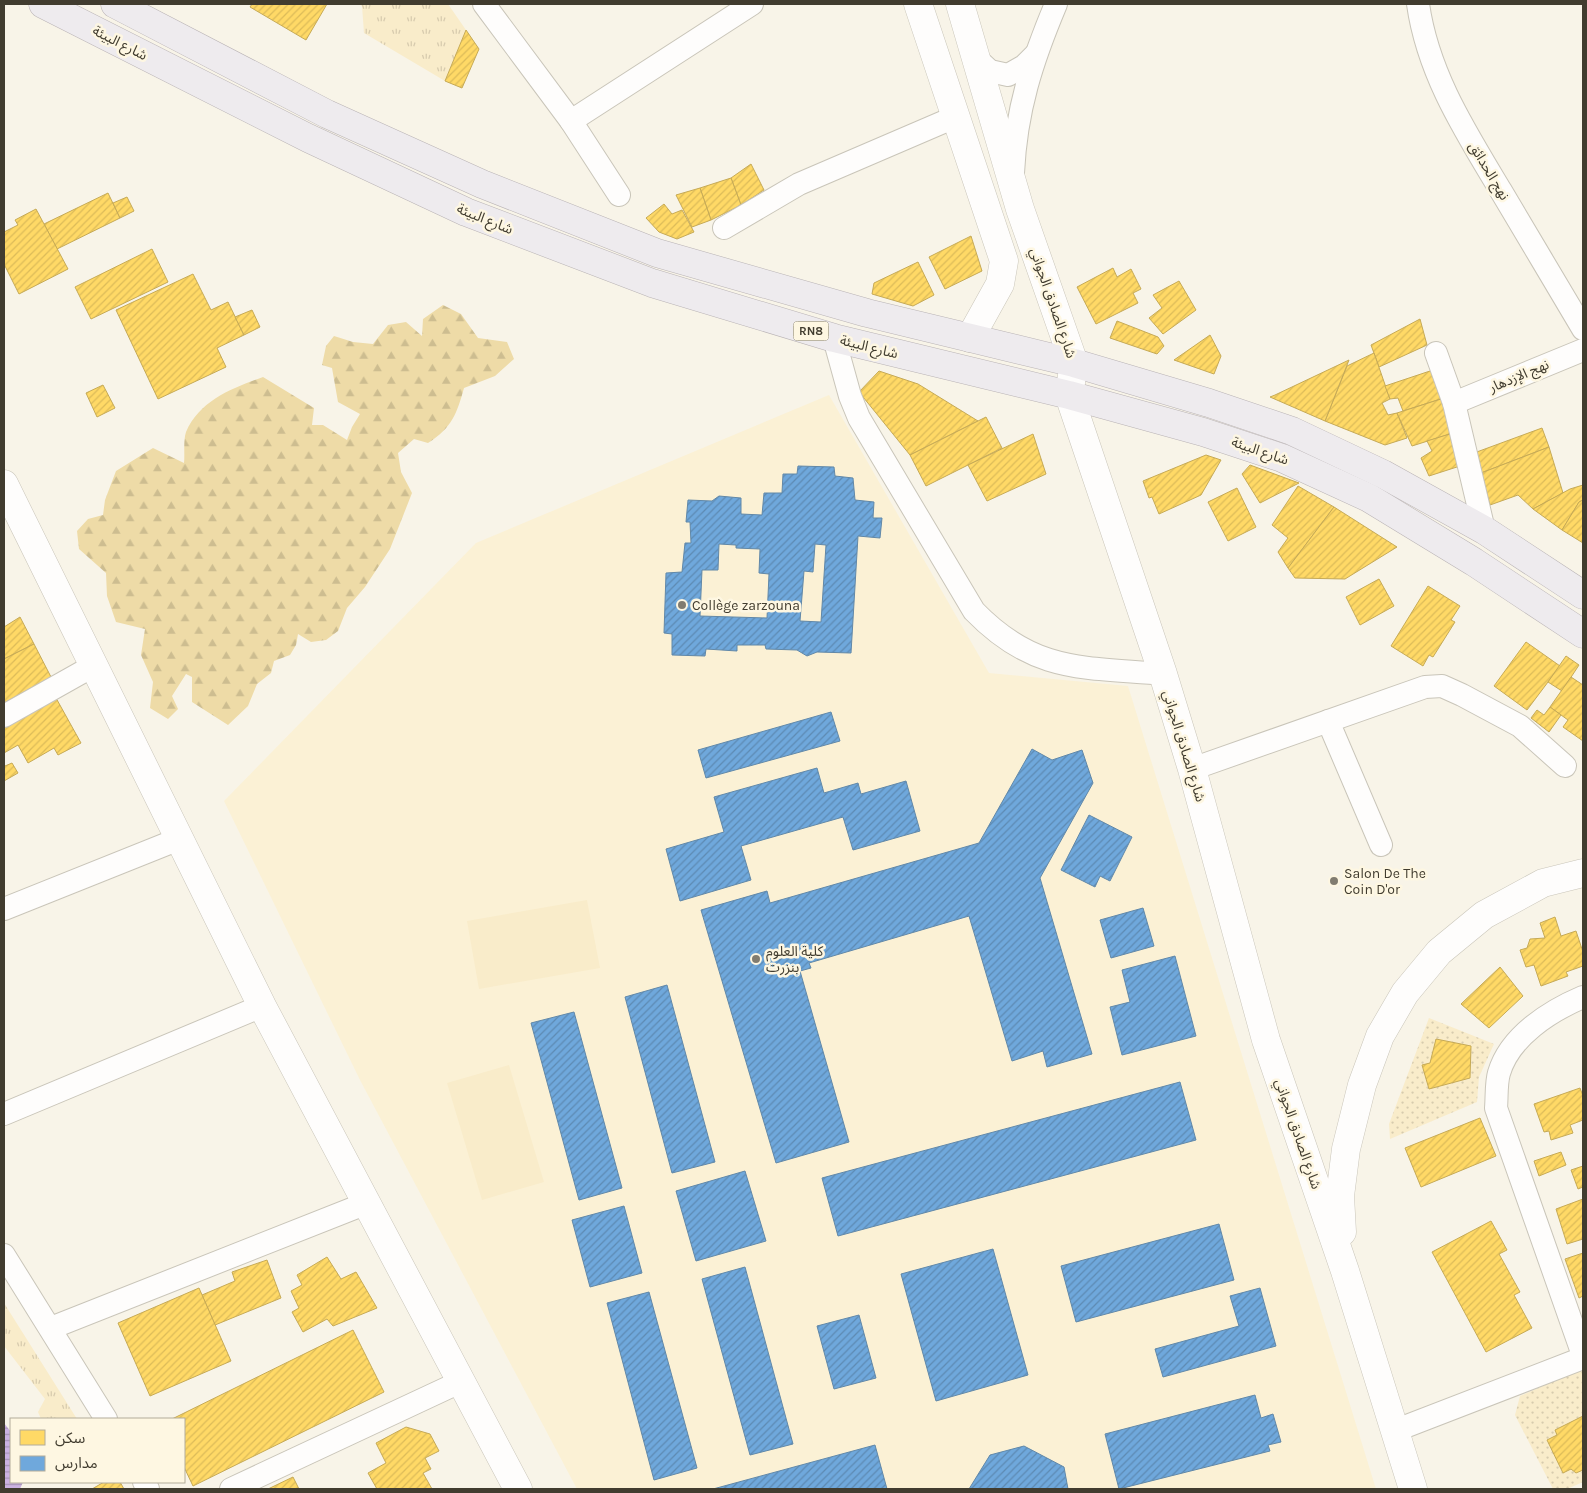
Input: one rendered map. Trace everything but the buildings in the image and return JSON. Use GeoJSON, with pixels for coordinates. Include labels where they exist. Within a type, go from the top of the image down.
{"type":"FeatureCollection","features":[{"type":"Feature","properties":{"kind":"main road","name":"شارع البيئة"},"geometry":{"type":"LineString","coordinates":[[43,4],[308,138],[466,212],[652,283],[834,338],[1070,395],[1203,432],[1291,462],[1369,498],[1474,562],[1583,634]]}},
{"type":"Feature","properties":{"kind":"main road","name":"شارع البيئة"},"geometry":{"type":"LineString","coordinates":[[115,4],[327,114],[482,184],[657,253],[867,314],[1074,363],[1209,403],[1292,431],[1383,474],[1484,530],[1583,595]]}},
{"type":"Feature","properties":{"kind":"street"},"geometry":{"type":"LineString","coordinates":[[570,122],[752,4]]}},
{"type":"Feature","properties":{"kind":"street"},"geometry":{"type":"LineString","coordinates":[[918,4],[1002,253],[1002,274],[996,294],[970,338]]}},
{"type":"Feature","properties":{"kind":"street","name":"شارع الصادق الجواني"},"geometry":{"type":"LineString","coordinates":[[960,4],[1020,209],[1074,363],[1070,395],[1163,674],[1192,768],[1266,1040],[1345,1271],[1413,1489]]}},
{"type":"Feature","properties":{"kind":"street"},"geometry":{"type":"LineString","coordinates":[[1013,180],[1018,116],[1035,54],[1056,4]]}},
{"type":"Feature","properties":{"kind":"street","name":"نهج الحدائق"},"geometry":{"type":"LineString","coordinates":[[1418,4],[1422,33],[1438,78],[1461,124],[1583,329]]}},
{"type":"Feature","properties":{"kind":"street"},"geometry":{"type":"LineString","coordinates":[[495,7],[619,195]]}},
{"type":"Feature","properties":{"kind":"street"},"geometry":{"type":"LineString","coordinates":[[977,59],[990,70],[1008,75],[1024,66],[1035,54]]}},
{"type":"Feature","properties":{"kind":"street"},"geometry":{"type":"LineString","coordinates":[[724,228],[799,184],[955,117]]}},
{"type":"Feature","properties":{"kind":"street"},"geometry":{"type":"LineString","coordinates":[[989,218],[1020,209]]}},
{"type":"Feature","properties":{"kind":"street"},"geometry":{"type":"LineString","coordinates":[[834,338],[850,396],[868,433],[974,611],[985,623],[1006,641],[1031,655],[1058,664],[1163,674]]}},
{"type":"Feature","properties":{"kind":"street","name":"نهج الإزدهار"},"geometry":{"type":"LineString","coordinates":[[1454,403],[1583,350]]}},
{"type":"Feature","properties":{"kind":"street"},"geometry":{"type":"LineString","coordinates":[[1436,353],[1454,403],[1484,530]]}},
{"type":"Feature","properties":{"kind":"street"},"geometry":{"type":"LineString","coordinates":[[4,484],[262,1006],[518,1489]]}},
{"type":"Feature","properties":{"kind":"street"},"geometry":{"type":"LineString","coordinates":[[4,716],[93,666]]}},
{"type":"Feature","properties":{"kind":"street"},"geometry":{"type":"LineString","coordinates":[[1192,768],[1425,687],[1442,686],[1520,726],[1565,766]]}},
{"type":"Feature","properties":{"kind":"street"},"geometry":{"type":"LineString","coordinates":[[1328,721],[1381,845]]}},
{"type":"Feature","properties":{"kind":"street"},"geometry":{"type":"LineString","coordinates":[[4,910],[179,840]]}},
{"type":"Feature","properties":{"kind":"street"},"geometry":{"type":"LineString","coordinates":[[1345,1271],[1340,1196],[1346,1148],[1362,1085],[1380,1036],[1404,993],[1439,952],[1484,915],[1543,883],[1583,873]]}},
{"type":"Feature","properties":{"kind":"street"},"geometry":{"type":"LineString","coordinates":[[1394,1431],[1583,1357],[1496,1108],[1499,1073],[1520,1036],[1559,1007],[1583,997]]}},
{"type":"Feature","properties":{"kind":"street"},"geometry":{"type":"LineString","coordinates":[[4,1114],[262,1006]]}},
{"type":"Feature","properties":{"kind":"street"},"geometry":{"type":"LineString","coordinates":[[51,1328],[367,1203]]}},
{"type":"Feature","properties":{"kind":"street"},"geometry":{"type":"LineString","coordinates":[[4,1255],[105,1418]]}},
{"type":"Feature","properties":{"kind":"street"},"geometry":{"type":"LineString","coordinates":[[231,1489],[460,1382]]}},
{"type":"Feature","properties":{"kind":"shaded area","name":"كلية العلوم بنزرت"},"geometry":{"type":"Polygon","coordinates":[[[829,395],[989,673],[1128,686],[1376,1489],[577,1489],[360,1080],[224,801],[476,543],[829,395]]]}},
{"type":"Feature","properties":{"kind":"shaded area"},"geometry":{"type":"Polygon","coordinates":[[[4,1423],[10,1431],[10,1483],[23,1483],[20,1489],[4,1489],[4,1423]]]}},
{"type":"Feature","properties":{"kind":"green space"},"geometry":{"type":"Polygon","coordinates":[[[359,4],[448,4],[466,30],[445,81],[364,33],[362,6],[359,4]]]}},
{"type":"Feature","properties":{"kind":"green space"},"geometry":{"type":"Polygon","coordinates":[[[443,305],[461,314],[478,338],[507,342],[514,359],[495,376],[464,388],[459,405],[443,432],[428,443],[414,439],[398,453],[401,472],[412,493],[390,549],[365,587],[347,608],[338,631],[326,640],[311,642],[298,634],[296,645],[290,655],[274,661],[271,673],[257,684],[248,706],[228,725],[192,702],[192,677],[186,674],[172,696],[178,709],[168,719],[150,708],[153,682],[141,655],[145,629],[116,622],[107,596],[106,573],[79,549],[77,531],[88,519],[103,515],[105,500],[116,471],[153,448],[184,463],[186,432],[200,411],[229,391],[263,377],[314,408],[312,425],[323,425],[347,440],[360,414],[338,402],[332,368],[322,365],[326,346],[334,336],[353,342],[373,344],[388,325],[406,322],[422,336],[423,319],[443,305]]]}},
{"type":"Feature","properties":{"kind":"green space"},"geometry":{"type":"Polygon","coordinates":[[[587,900],[600,968],[479,989],[467,921],[587,900]]]}},
{"type":"Feature","properties":{"kind":"green space"},"geometry":{"type":"Polygon","coordinates":[[[1429,1018],[1494,1044],[1479,1077],[1477,1102],[1390,1139],[1389,1124],[1429,1018]]]}},
{"type":"Feature","properties":{"kind":"green space"},"geometry":{"type":"Polygon","coordinates":[[[509,1065],[544,1182],[482,1200],[447,1083],[509,1065]]]}},
{"type":"Feature","properties":{"kind":"green space"},"geometry":{"type":"Polygon","coordinates":[[[4,1303],[76,1418],[41,1418],[38,1412],[45,1399],[4,1346],[4,1303]]]}},
{"type":"Feature","properties":{"kind":"green space"},"geometry":{"type":"Polygon","coordinates":[[[1582,1369],[1583,1482],[1567,1489],[1553,1489],[1515,1415],[1520,1396],[1582,1369]]]}},
{"type":"Feature","properties":{"kind":"place","name":"Collège zarzouna"},"geometry":{"type":"Point","coordinates":[682,605]}},
{"type":"Feature","properties":{"kind":"place","name":"Salon De The Coin D'or"},"geometry":{"type":"Point","coordinates":[1334,881]}},
{"type":"Feature","properties":{"kind":"place","name":"كلية العلوم بنزرت"},"geometry":{"type":"Point","coordinates":[756,959]}}]}
